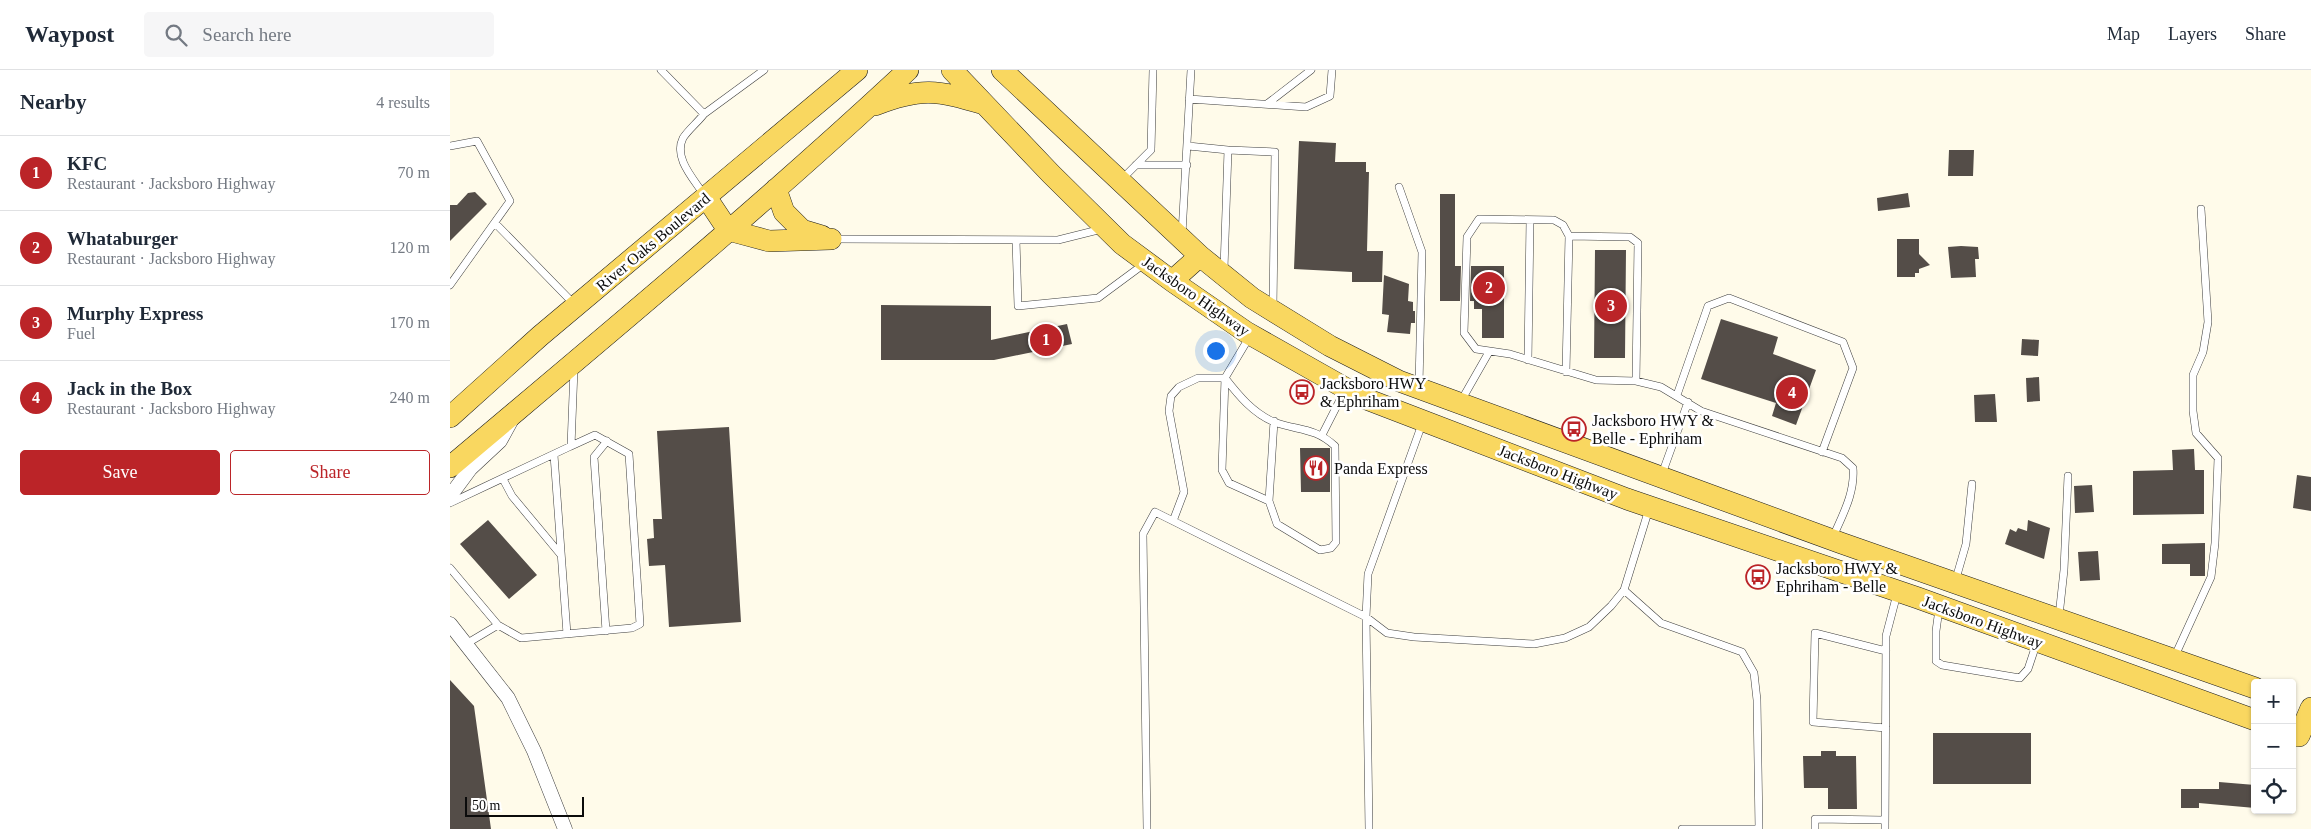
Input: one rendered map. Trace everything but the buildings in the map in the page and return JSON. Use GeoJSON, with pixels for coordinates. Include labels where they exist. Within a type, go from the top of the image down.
{"type":"FeatureCollection","features":[{"type":"Feature","properties":{"kind":"main road"},"geometry":{"type":"LineString","coordinates":[[812,108],[842,70]]}},
{"type":"Feature","properties":{"kind":"main road","name":"River Oaks Boulevard"},"geometry":{"type":"LineString","coordinates":[[450,417],[576,306],[858,70]]}},
{"type":"Feature","properties":{"kind":"main road"},"geometry":{"type":"LineString","coordinates":[[450,467],[574,364],[776,189],[908,70]]}},
{"type":"Feature","properties":{"kind":"main road","name":"Jacksboro Highway"},"geometry":{"type":"LineString","coordinates":[[952,70],[1122,244],[1172,281],[1251,334],[1346,388],[1422,421],[1650,506],[1897,591],[2251,719]]}},
{"type":"Feature","properties":{"kind":"main road","name":"Jacksboro Highway"},"geometry":{"type":"LineString","coordinates":[[1002,70],[1200,256],[1252,298],[1330,346],[1398,381],[1832,540],[2251,687]]}},
{"type":"Feature","properties":{"kind":"main road"},"geometry":{"type":"LineString","coordinates":[[1012,70],[1062,128]]}},
{"type":"Feature","properties":{"kind":"main road"},"geometry":{"type":"LineString","coordinates":[[868,107],[897,97],[931,91],[947,93],[985,105]]}},
{"type":"Feature","properties":{"kind":"main road"},"geometry":{"type":"LineString","coordinates":[[776,189],[784,212],[802,230],[832,239]]}},
{"type":"Feature","properties":{"kind":"main road"},"geometry":{"type":"LineString","coordinates":[[706,197],[728,230],[769,241],[832,239]]}},
{"type":"Feature","properties":{"kind":"main road"},"geometry":{"type":"LineString","coordinates":[[1172,281],[1200,256]]}},
{"type":"Feature","properties":{"kind":"main road"},"geometry":{"type":"LineString","coordinates":[[1650,506],[1661,477]]}},
{"type":"Feature","properties":{"kind":"main road"},"geometry":{"type":"LineString","coordinates":[[2296,702],[2311,708],[2301,736]]}},
{"type":"Feature","properties":{"kind":"street"},"geometry":{"type":"LineString","coordinates":[[450,496],[470,469],[500,441],[516,411]]}},
{"type":"Feature","properties":{"kind":"street"},"geometry":{"type":"LineString","coordinates":[[450,624],[508,698],[534,751],[565,829]]}},
{"type":"Feature","properties":{"kind":"lane"},"geometry":{"type":"LineString","coordinates":[[661,70],[704,114]]}},
{"type":"Feature","properties":{"kind":"lane"},"geometry":{"type":"LineString","coordinates":[[706,197],[683,164],[681,147],[684,138],[704,114],[764,70]]}},
{"type":"Feature","properties":{"kind":"lane"},"geometry":{"type":"LineString","coordinates":[[1120,181],[1151,150],[1153,70]]}},
{"type":"Feature","properties":{"kind":"lane"},"geometry":{"type":"LineString","coordinates":[[1182,239],[1191,70]]}},
{"type":"Feature","properties":{"kind":"lane"},"geometry":{"type":"LineString","coordinates":[[1267,104],[1310,70]]}},
{"type":"Feature","properties":{"kind":"lane"},"geometry":{"type":"LineString","coordinates":[[1189,99],[1306,107],[1330,96],[1332,70]]}},
{"type":"Feature","properties":{"kind":"lane"},"geometry":{"type":"LineString","coordinates":[[450,146],[477,142],[510,201],[450,285]]}},
{"type":"Feature","properties":{"kind":"lane"},"geometry":{"type":"LineString","coordinates":[[1188,146],[1275,152],[1273,311]]}},
{"type":"Feature","properties":{"kind":"lane"},"geometry":{"type":"LineString","coordinates":[[1224,275],[1228,150]]}},
{"type":"Feature","properties":{"kind":"lane"},"geometry":{"type":"LineString","coordinates":[[1136,165],[1187,165]]}},
{"type":"Feature","properties":{"kind":"lane"},"geometry":{"type":"LineString","coordinates":[[1399,187],[1422,252],[1419,389]]}},
{"type":"Feature","properties":{"kind":"lane"},"geometry":{"type":"LineString","coordinates":[[2174,659],[2211,577],[2216,543],[2218,458],[2196,433],[2192,387],[2193,375],[2203,352],[2208,322],[2201,209]]}},
{"type":"Feature","properties":{"kind":"lane"},"geometry":{"type":"LineString","coordinates":[[1566,372],[1569,236],[1563,225],[1554,220],[1480,220],[1467,237],[1464,333],[1476,349],[1510,354],[1566,372],[1596,380],[1636,381],[1661,387],[1701,411],[1842,458],[1853,468],[1854,483],[1847,506],[1832,540]]}},
{"type":"Feature","properties":{"kind":"lane"},"geometry":{"type":"LineString","coordinates":[[1528,360],[1530,220]]}},
{"type":"Feature","properties":{"kind":"lane"},"geometry":{"type":"LineString","coordinates":[[495,223],[576,306]]}},
{"type":"Feature","properties":{"kind":"lane"},"geometry":{"type":"LineString","coordinates":[[832,239],[1058,240],[1106,228]]}},
{"type":"Feature","properties":{"kind":"lane"},"geometry":{"type":"LineString","coordinates":[[1569,236],[1630,237],[1638,243],[1636,381]]}},
{"type":"Feature","properties":{"kind":"lane"},"geometry":{"type":"LineString","coordinates":[[1016,240],[1018,306],[1098,298],[1146,262]]}},
{"type":"Feature","properties":{"kind":"lane"},"geometry":{"type":"LineString","coordinates":[[1677,395],[1708,306],[1729,298],[1843,342],[1853,368],[1822,452]]}},
{"type":"Feature","properties":{"kind":"lane"},"geometry":{"type":"LineString","coordinates":[[1251,334],[1225,378],[1222,470],[1229,483],[1268,501]]}},
{"type":"Feature","properties":{"kind":"lane"},"geometry":{"type":"LineString","coordinates":[[1459,404],[1489,352]]}},
{"type":"Feature","properties":{"kind":"lane"},"geometry":{"type":"LineString","coordinates":[[571,446],[574,364]]}},
{"type":"Feature","properties":{"kind":"lane"},"geometry":{"type":"LineString","coordinates":[[1172,521],[1184,492],[1169,411],[1171,396],[1178,387],[1198,378],[1225,378]]}},
{"type":"Feature","properties":{"kind":"lane"},"geometry":{"type":"LineString","coordinates":[[1225,378],[1243,402],[1274,421],[1322,435],[1335,446],[1336,542],[1331,548],[1320,550],[1277,524],[1268,501],[1274,421]]}},
{"type":"Feature","properties":{"kind":"lane"},"geometry":{"type":"LineString","coordinates":[[1322,435],[1346,388]]}},
{"type":"Feature","properties":{"kind":"lane"},"geometry":{"type":"LineString","coordinates":[[1661,477],[1688,402]]}},
{"type":"Feature","properties":{"kind":"lane"},"geometry":{"type":"LineString","coordinates":[[1369,829],[1366,617],[1368,574],[1422,421]]}},
{"type":"Feature","properties":{"kind":"lane"},"geometry":{"type":"LineString","coordinates":[[450,503],[595,435],[629,454],[640,624],[632,628],[522,638],[498,625],[450,568]]}},
{"type":"Feature","properties":{"kind":"lane"},"geometry":{"type":"LineString","coordinates":[[606,630],[594,457],[607,441]]}},
{"type":"Feature","properties":{"kind":"lane"},"geometry":{"type":"LineString","coordinates":[[554,455],[567,634]]}},
{"type":"Feature","properties":{"kind":"lane"},"geometry":{"type":"LineString","coordinates":[[2058,618],[2064,570],[2068,476]]}},
{"type":"Feature","properties":{"kind":"lane"},"geometry":{"type":"LineString","coordinates":[[503,478],[512,496],[561,555]]}},
{"type":"Feature","properties":{"kind":"lane"},"geometry":{"type":"LineString","coordinates":[[1955,582],[1966,544],[1972,484]]}},
{"type":"Feature","properties":{"kind":"lane"},"geometry":{"type":"LineString","coordinates":[[1148,829],[1143,534],[1155,512],[1366,617],[1387,633],[1534,644],[1565,638],[1589,627],[1611,606],[1624,590],[1650,506]]}},
{"type":"Feature","properties":{"kind":"lane"},"geometry":{"type":"LineString","coordinates":[[1624,590],[1661,623],[1742,652],[1754,673],[1757,700],[1759,829],[1682,829]]}},
{"type":"Feature","properties":{"kind":"lane"},"geometry":{"type":"LineString","coordinates":[[1885,829],[1886,636],[1897,591]]}},
{"type":"Feature","properties":{"kind":"lane"},"geometry":{"type":"LineString","coordinates":[[1939,606],[1936,631],[1936,661],[1942,665],[2020,678],[2028,669],[2037,641]]}},
{"type":"Feature","properties":{"kind":"lane"},"geometry":{"type":"LineString","coordinates":[[466,644],[498,625]]}},
{"type":"Feature","properties":{"kind":"lane"},"geometry":{"type":"LineString","coordinates":[[1886,650],[1815,633],[1813,722],[1886,728]]}},
{"type":"Feature","properties":{"kind":"lane"},"geometry":{"type":"LineString","coordinates":[[1815,829],[1815,819],[1885,820]]}},
{"type":"Feature","properties":{"kind":"place","name":"Whataburger"},"geometry":{"type":"Point","coordinates":[1489,288]}},
{"type":"Feature","properties":{"kind":"place","name":"Murphy Express"},"geometry":{"type":"Point","coordinates":[1611,306]}},
{"type":"Feature","properties":{"kind":"place","name":"KFC"},"geometry":{"type":"Point","coordinates":[1046,340]}},
{"type":"Feature","properties":{"kind":"place","name":"Jacksboro HWY & Ephriham"},"geometry":{"type":"Point","coordinates":[1302,392]}},
{"type":"Feature","properties":{"kind":"place","name":"Jack in the Box"},"geometry":{"type":"Point","coordinates":[1792,393]}},
{"type":"Feature","properties":{"kind":"place","name":"Jacksboro HWY & Belle - Ephriham"},"geometry":{"type":"Point","coordinates":[1574,429]}},
{"type":"Feature","properties":{"kind":"place","name":"Panda Express"},"geometry":{"type":"Point","coordinates":[1316,468]}},
{"type":"Feature","properties":{"kind":"place","name":"Jacksboro HWY & Ephriham - Belle"},"geometry":{"type":"Point","coordinates":[1758,577]}}]}
